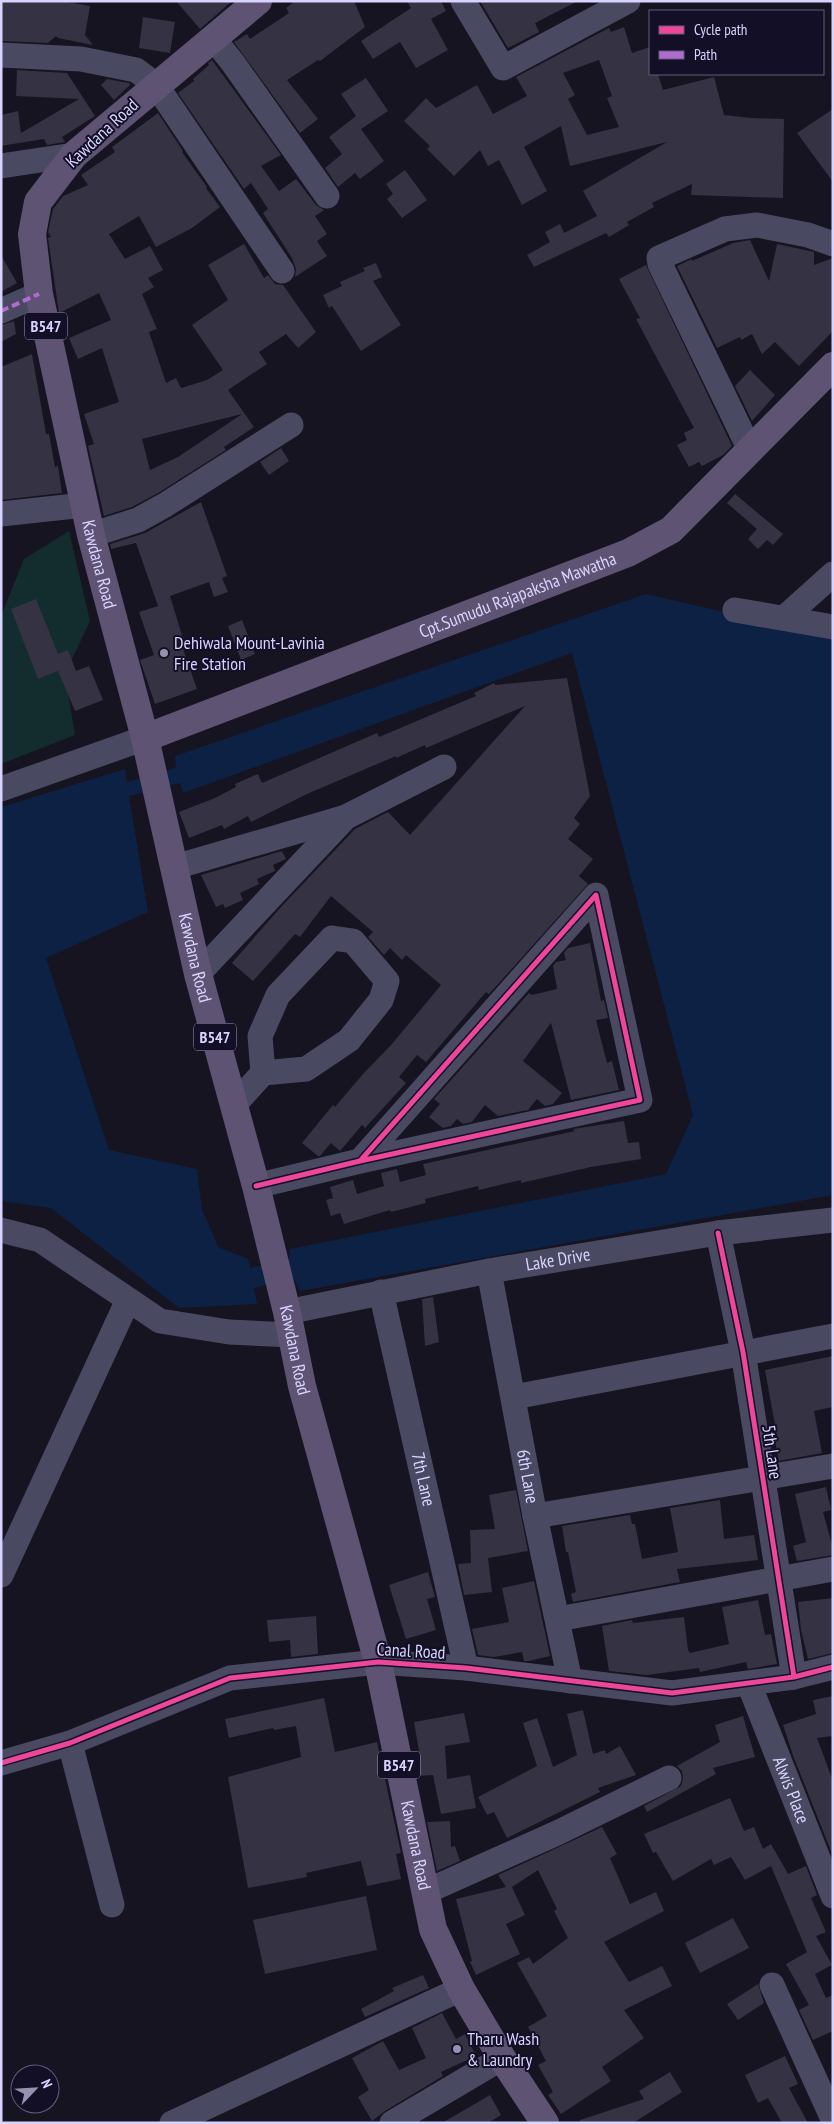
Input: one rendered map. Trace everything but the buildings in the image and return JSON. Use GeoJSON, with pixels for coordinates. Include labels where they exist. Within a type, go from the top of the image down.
{"type":"FeatureCollection","features":[{"type":"Feature","properties":{"kind":"main road","name":"Kawdana Road"},"geometry":{"type":"LineString","coordinates":[[258,1],[74,155],[38,202],[32,234],[39,294],[91,535],[147,747],[198,974],[256,1186],[302,1386],[378,1662],[433,1929],[461,1989],[502,2058],[545,2123]]}},
{"type":"Feature","properties":{"kind":"main road","name":"Cpt.Sumudu Rajapaksha Mawatha"},"geometry":{"type":"LineString","coordinates":[[147,747],[628,553],[671,530],[833,366]]}},
{"type":"Feature","properties":{"kind":"street"},"geometry":{"type":"LineString","coordinates":[[463,1],[503,68],[628,1]]}},
{"type":"Feature","properties":{"kind":"street"},"geometry":{"type":"LineString","coordinates":[[213,38],[233,63],[327,196]]}},
{"type":"Feature","properties":{"kind":"street"},"geometry":{"type":"LineString","coordinates":[[1,54],[81,59],[136,70],[156,85],[282,271]]}},
{"type":"Feature","properties":{"kind":"street"},"geometry":{"type":"LineString","coordinates":[[1,166],[74,155]]}},
{"type":"Feature","properties":{"kind":"street"},"geometry":{"type":"LineString","coordinates":[[750,450],[660,264],[659,258],[726,229],[757,225],[808,235],[833,244]]}},
{"type":"Feature","properties":{"kind":"street"},"geometry":{"type":"LineString","coordinates":[[1,311],[39,294]]}},
{"type":"Feature","properties":{"kind":"street"},"geometry":{"type":"LineString","coordinates":[[91,535],[138,520],[166,505],[291,425]]}},
{"type":"Feature","properties":{"kind":"street"},"geometry":{"type":"LineString","coordinates":[[1,514],[84,505]]}},
{"type":"Feature","properties":{"kind":"street"},"geometry":{"type":"LineString","coordinates":[[784,618],[833,574]]}},
{"type":"Feature","properties":{"kind":"street"},"geometry":{"type":"LineString","coordinates":[[735,610],[833,627]]}},
{"type":"Feature","properties":{"kind":"street"},"geometry":{"type":"LineString","coordinates":[[1,789],[147,747]]}},
{"type":"Feature","properties":{"kind":"street"},"geometry":{"type":"LineString","coordinates":[[175,867],[346,817],[444,767]]}},
{"type":"Feature","properties":{"kind":"street"},"geometry":{"type":"LineString","coordinates":[[198,974],[346,817]]}},
{"type":"Feature","properties":{"kind":"street"},"geometry":{"type":"LineString","coordinates":[[256,1186],[360,1161],[640,1100],[596,895],[360,1161]]}},
{"type":"Feature","properties":{"kind":"street"},"geometry":{"type":"LineString","coordinates":[[234,1105],[262,1073],[306,1069],[350,1040],[381,1000],[387,981],[353,941],[332,938],[278,996],[260,1036],[262,1073]]}},
{"type":"Feature","properties":{"kind":"street","name":"Lake Drive"},"geometry":{"type":"LineString","coordinates":[[1,1230],[40,1240],[160,1322],[229,1332],[286,1312],[489,1271],[718,1233],[833,1220]]}},
{"type":"Feature","properties":{"kind":"street","name":"5th Lane"},"geometry":{"type":"LineString","coordinates":[[718,1233],[743,1352],[761,1478],[794,1677]]}},
{"type":"Feature","properties":{"kind":"street","name":"6th Lane"},"geometry":{"type":"LineString","coordinates":[[489,1271],[535,1516],[570,1681]]}},
{"type":"Feature","properties":{"kind":"street","name":"7th Lane"},"geometry":{"type":"LineString","coordinates":[[381,1292],[466,1668]]}},
{"type":"Feature","properties":{"kind":"street"},"geometry":{"type":"LineString","coordinates":[[1,1575],[128,1300]]}},
{"type":"Feature","properties":{"kind":"street"},"geometry":{"type":"LineString","coordinates":[[514,1397],[833,1336]]}},
{"type":"Feature","properties":{"kind":"street"},"geometry":{"type":"LineString","coordinates":[[535,1516],[833,1466]]}},
{"type":"Feature","properties":{"kind":"street"},"geometry":{"type":"LineString","coordinates":[[558,1619],[833,1569]]}},
{"type":"Feature","properties":{"kind":"street","name":"Canal Road"},"geometry":{"type":"LineString","coordinates":[[1,1763],[70,1743],[230,1678],[378,1662],[466,1668],[672,1693],[794,1677],[833,1667]]}},
{"type":"Feature","properties":{"kind":"street","name":"Alwis Place"},"geometry":{"type":"LineString","coordinates":[[749,1684],[833,1896]]}},
{"type":"Feature","properties":{"kind":"street"},"geometry":{"type":"LineString","coordinates":[[70,1743],[112,1905]]}},
{"type":"Feature","properties":{"kind":"street"},"geometry":{"type":"LineString","coordinates":[[425,1892],[557,1833],[669,1778]]}},
{"type":"Feature","properties":{"kind":"street"},"geometry":{"type":"LineString","coordinates":[[772,1985],[833,2119]]}},
{"type":"Feature","properties":{"kind":"street"},"geometry":{"type":"LineString","coordinates":[[172,2123],[461,1989]]}},
{"type":"Feature","properties":{"kind":"street"},"geometry":{"type":"LineString","coordinates":[[392,2123],[502,2058]]}},
{"type":"Feature","properties":{"kind":"green space"},"geometry":{"type":"Polygon","coordinates":[[[69,531],[90,621],[65,674],[75,735],[1,764],[1,616],[24,559],[69,531]]]}},
{"type":"Feature","properties":{"kind":"water"},"geometry":{"type":"Polygon","coordinates":[[[646,594],[833,637],[833,1195],[300,1291],[293,1277],[254,1288],[257,1304],[179,1308],[51,1208],[1,1201],[1,807],[125,769],[127,782],[176,768],[175,756],[646,594]],[[572,653],[183,793],[180,783],[129,796],[148,912],[46,958],[109,1150],[197,1169],[202,1209],[218,1247],[248,1259],[250,1268],[289,1259],[290,1249],[666,1174],[693,1115],[572,653]]]}},
{"type":"Feature","properties":{"kind":"marked path"},"geometry":{"type":"LineString","coordinates":[[1,311],[39,294]]}},
{"type":"Feature","properties":{"kind":"cycle path"},"geometry":{"type":"LineString","coordinates":[[256,1186],[360,1161],[640,1100],[596,895],[360,1161]]}},
{"type":"Feature","properties":{"kind":"cycle path"},"geometry":{"type":"LineString","coordinates":[[718,1233],[743,1352],[794,1677]]}},
{"type":"Feature","properties":{"kind":"cycle path"},"geometry":{"type":"LineString","coordinates":[[1,1763],[70,1743],[230,1678],[378,1662],[466,1668],[672,1693],[794,1677],[833,1667]]}},
{"type":"Feature","properties":{"kind":"place","name":"Dehiwala Mount-Lavinia Fire Station"},"geometry":{"type":"Point","coordinates":[164,653]}},
{"type":"Feature","properties":{"kind":"place","name":"Tharu Wash & Laundry"},"geometry":{"type":"Point","coordinates":[457,2049]}}]}
